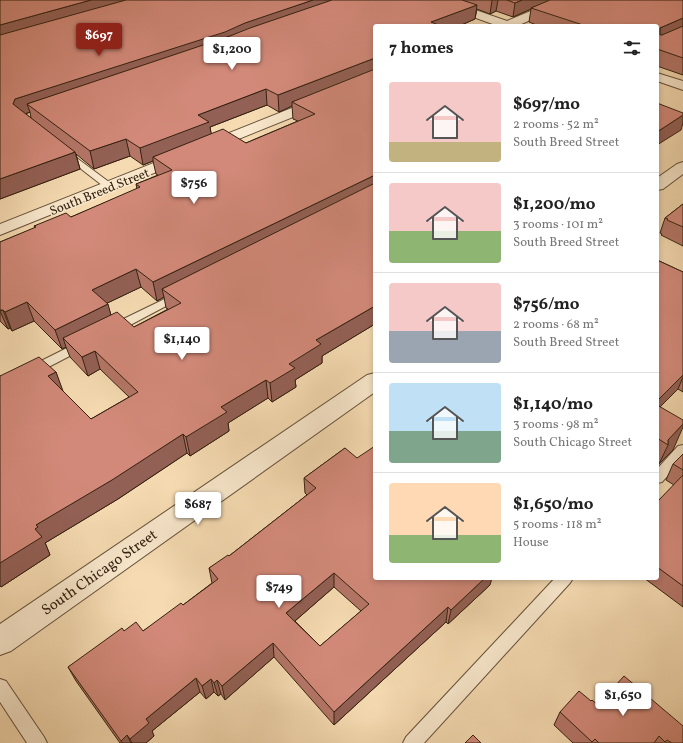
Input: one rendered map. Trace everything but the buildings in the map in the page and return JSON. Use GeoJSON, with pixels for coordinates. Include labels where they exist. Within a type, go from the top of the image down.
{"type":"FeatureCollection","features":[{"type":"Feature","properties":{"kind":"street"},"geometry":{"type":"LineString","coordinates":[[436,0],[502,24]]}},
{"type":"Feature","properties":{"kind":"street"},"geometry":{"type":"LineString","coordinates":[[513,24],[567,0]]}},
{"type":"Feature","properties":{"kind":"street"},"geometry":{"type":"LineString","coordinates":[[659,78],[683,86]]}},
{"type":"Feature","properties":{"kind":"street","name":"South Breed Street"},"geometry":{"type":"LineString","coordinates":[[0,230],[373,80]]}},
{"type":"Feature","properties":{"kind":"street"},"geometry":{"type":"LineString","coordinates":[[659,184],[683,167]]}},
{"type":"Feature","properties":{"kind":"street","name":"South Chicago Street"},"geometry":{"type":"LineString","coordinates":[[0,641],[373,382]]}},
{"type":"Feature","properties":{"kind":"lane"},"geometry":{"type":"LineString","coordinates":[[58,147],[110,187]]}},
{"type":"Feature","properties":{"kind":"lane"},"geometry":{"type":"LineString","coordinates":[[106,332],[191,289]]}},
{"type":"Feature","properties":{"kind":"lane"},"geometry":{"type":"LineString","coordinates":[[21,376],[92,340]]}},
{"type":"Feature","properties":{"kind":"lane"},"geometry":{"type":"LineString","coordinates":[[659,476],[683,450]]}},
{"type":"Feature","properties":{"kind":"lane"},"geometry":{"type":"LineString","coordinates":[[412,743],[563,580]]}},
{"type":"Feature","properties":{"kind":"lane"},"geometry":{"type":"LineString","coordinates":[[0,686],[38,743]]}}]}
